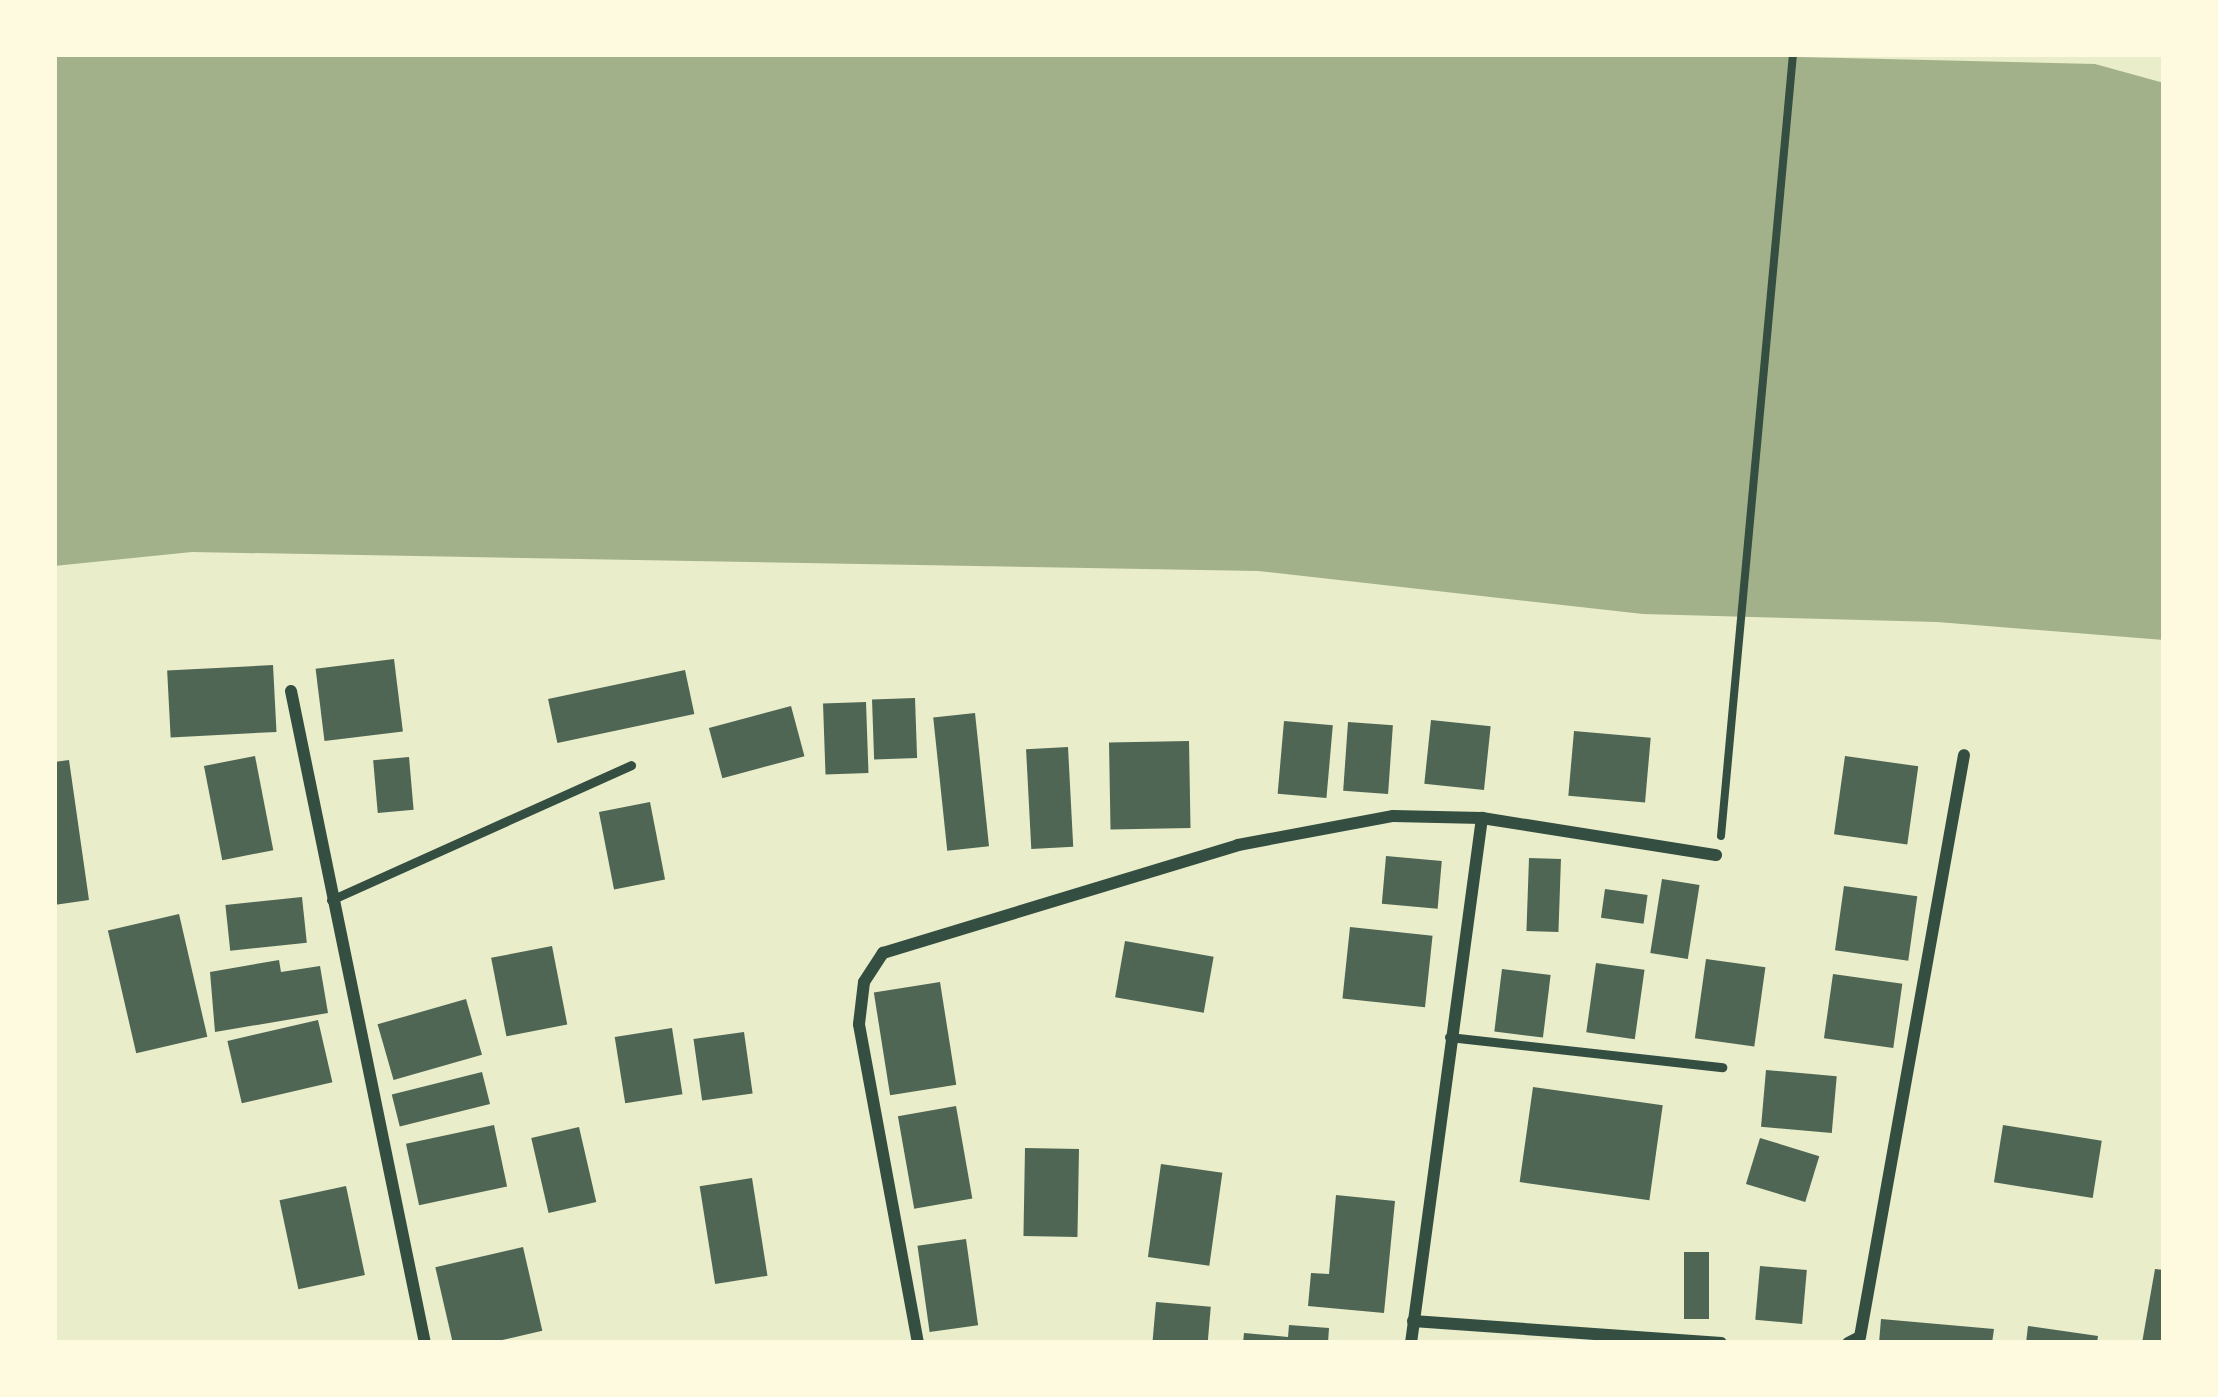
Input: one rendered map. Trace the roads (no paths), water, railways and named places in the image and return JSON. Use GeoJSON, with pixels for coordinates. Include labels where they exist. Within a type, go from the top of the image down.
{"type":"FeatureCollection","features":[{"type":"Feature","properties":{"kind":"street"},"geometry":{"type":"LineString","coordinates":[[291,691],[425,1343]]}},
{"type":"Feature","properties":{"kind":"street"},"geometry":{"type":"LineString","coordinates":[[1848,1343],[1860,1337],[1964,755]]}},
{"type":"Feature","properties":{"kind":"street"},"geometry":{"type":"LineString","coordinates":[[918,1343],[859,1024],[864,982],[883,953],[1309,827],[1393,816],[1482,818],[1716,855]]}},
{"type":"Feature","properties":{"kind":"street"},"geometry":{"type":"LineString","coordinates":[[1411,1343],[1482,818]]}},
{"type":"Feature","properties":{"kind":"street"},"geometry":{"type":"LineString","coordinates":[[1413,1321],[1721,1343]]}},
{"type":"Feature","properties":{"kind":"lane"},"geometry":{"type":"LineString","coordinates":[[331,901],[631,765]]}},
{"type":"Feature","properties":{"kind":"lane"},"geometry":{"type":"LineString","coordinates":[[1449,1037],[1722,1067]]}}]}
